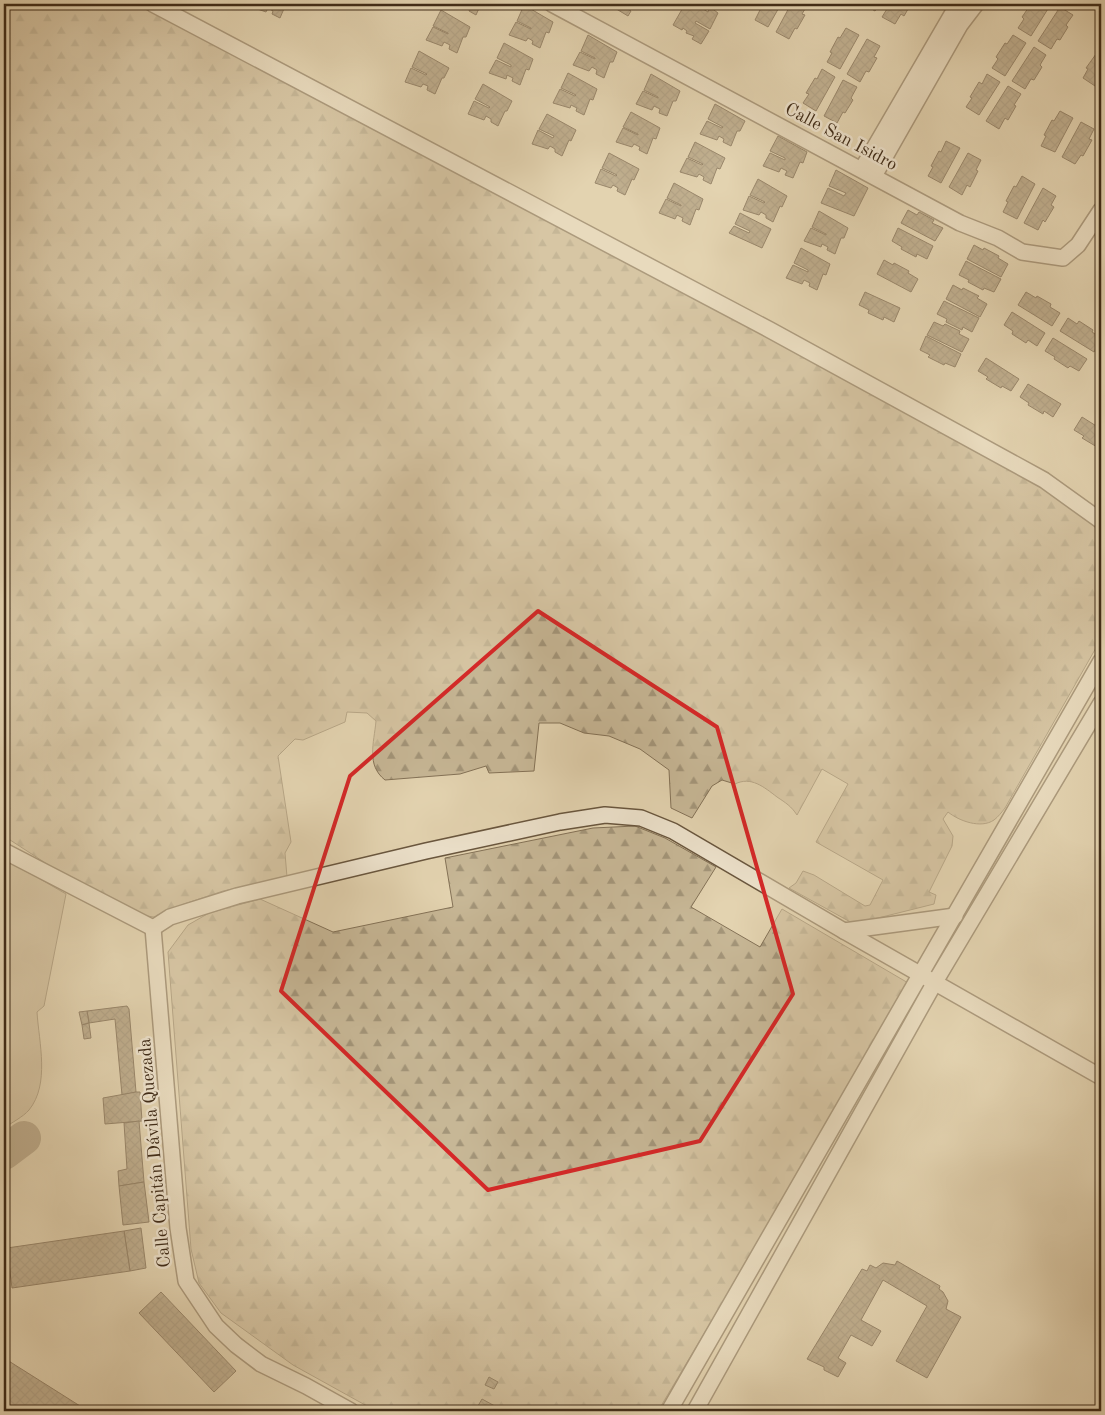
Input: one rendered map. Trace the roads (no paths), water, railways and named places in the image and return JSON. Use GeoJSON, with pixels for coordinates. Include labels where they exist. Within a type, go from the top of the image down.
{"type":"FeatureCollection","features":[{"type":"Feature","properties":{"kind":"street"},"geometry":{"type":"LineString","coordinates":[[153,4],[778,334],[1044,480],[1101,521]]}},
{"type":"Feature","properties":{"kind":"street","name":"Calle San Isidro"},"geometry":{"type":"LineString","coordinates":[[552,4],[934,210],[998,238],[1022,252],[1062,258],[1078,245],[1101,210]]}},
{"type":"Feature","properties":{"kind":"street"},"geometry":{"type":"LineString","coordinates":[[868,173],[909,102],[958,4]]}},
{"type":"Feature","properties":{"kind":"street"},"geometry":{"type":"LineString","coordinates":[[909,102],[976,4]]}},
{"type":"Feature","properties":{"kind":"street"},"geometry":{"type":"LineString","coordinates":[[669,1411],[1101,660]]}},
{"type":"Feature","properties":{"kind":"street"},"geometry":{"type":"LineString","coordinates":[[695,1411],[936,982],[1101,703]]}},
{"type":"Feature","properties":{"kind":"street"},"geometry":{"type":"LineString","coordinates":[[4,851],[153,928],[170,917],[237,896],[436,849],[605,814],[641,818],[673,830],[844,931],[1101,1077]]}},
{"type":"Feature","properties":{"kind":"street"},"geometry":{"type":"LineString","coordinates":[[844,931],[955,916]]}},
{"type":"Feature","properties":{"kind":"street","name":"Calle Capitán Dávila Quezada"},"geometry":{"type":"LineString","coordinates":[[153,928],[178,1228],[186,1281],[216,1326],[236,1345],[261,1364],[351,1411]]}}]}
